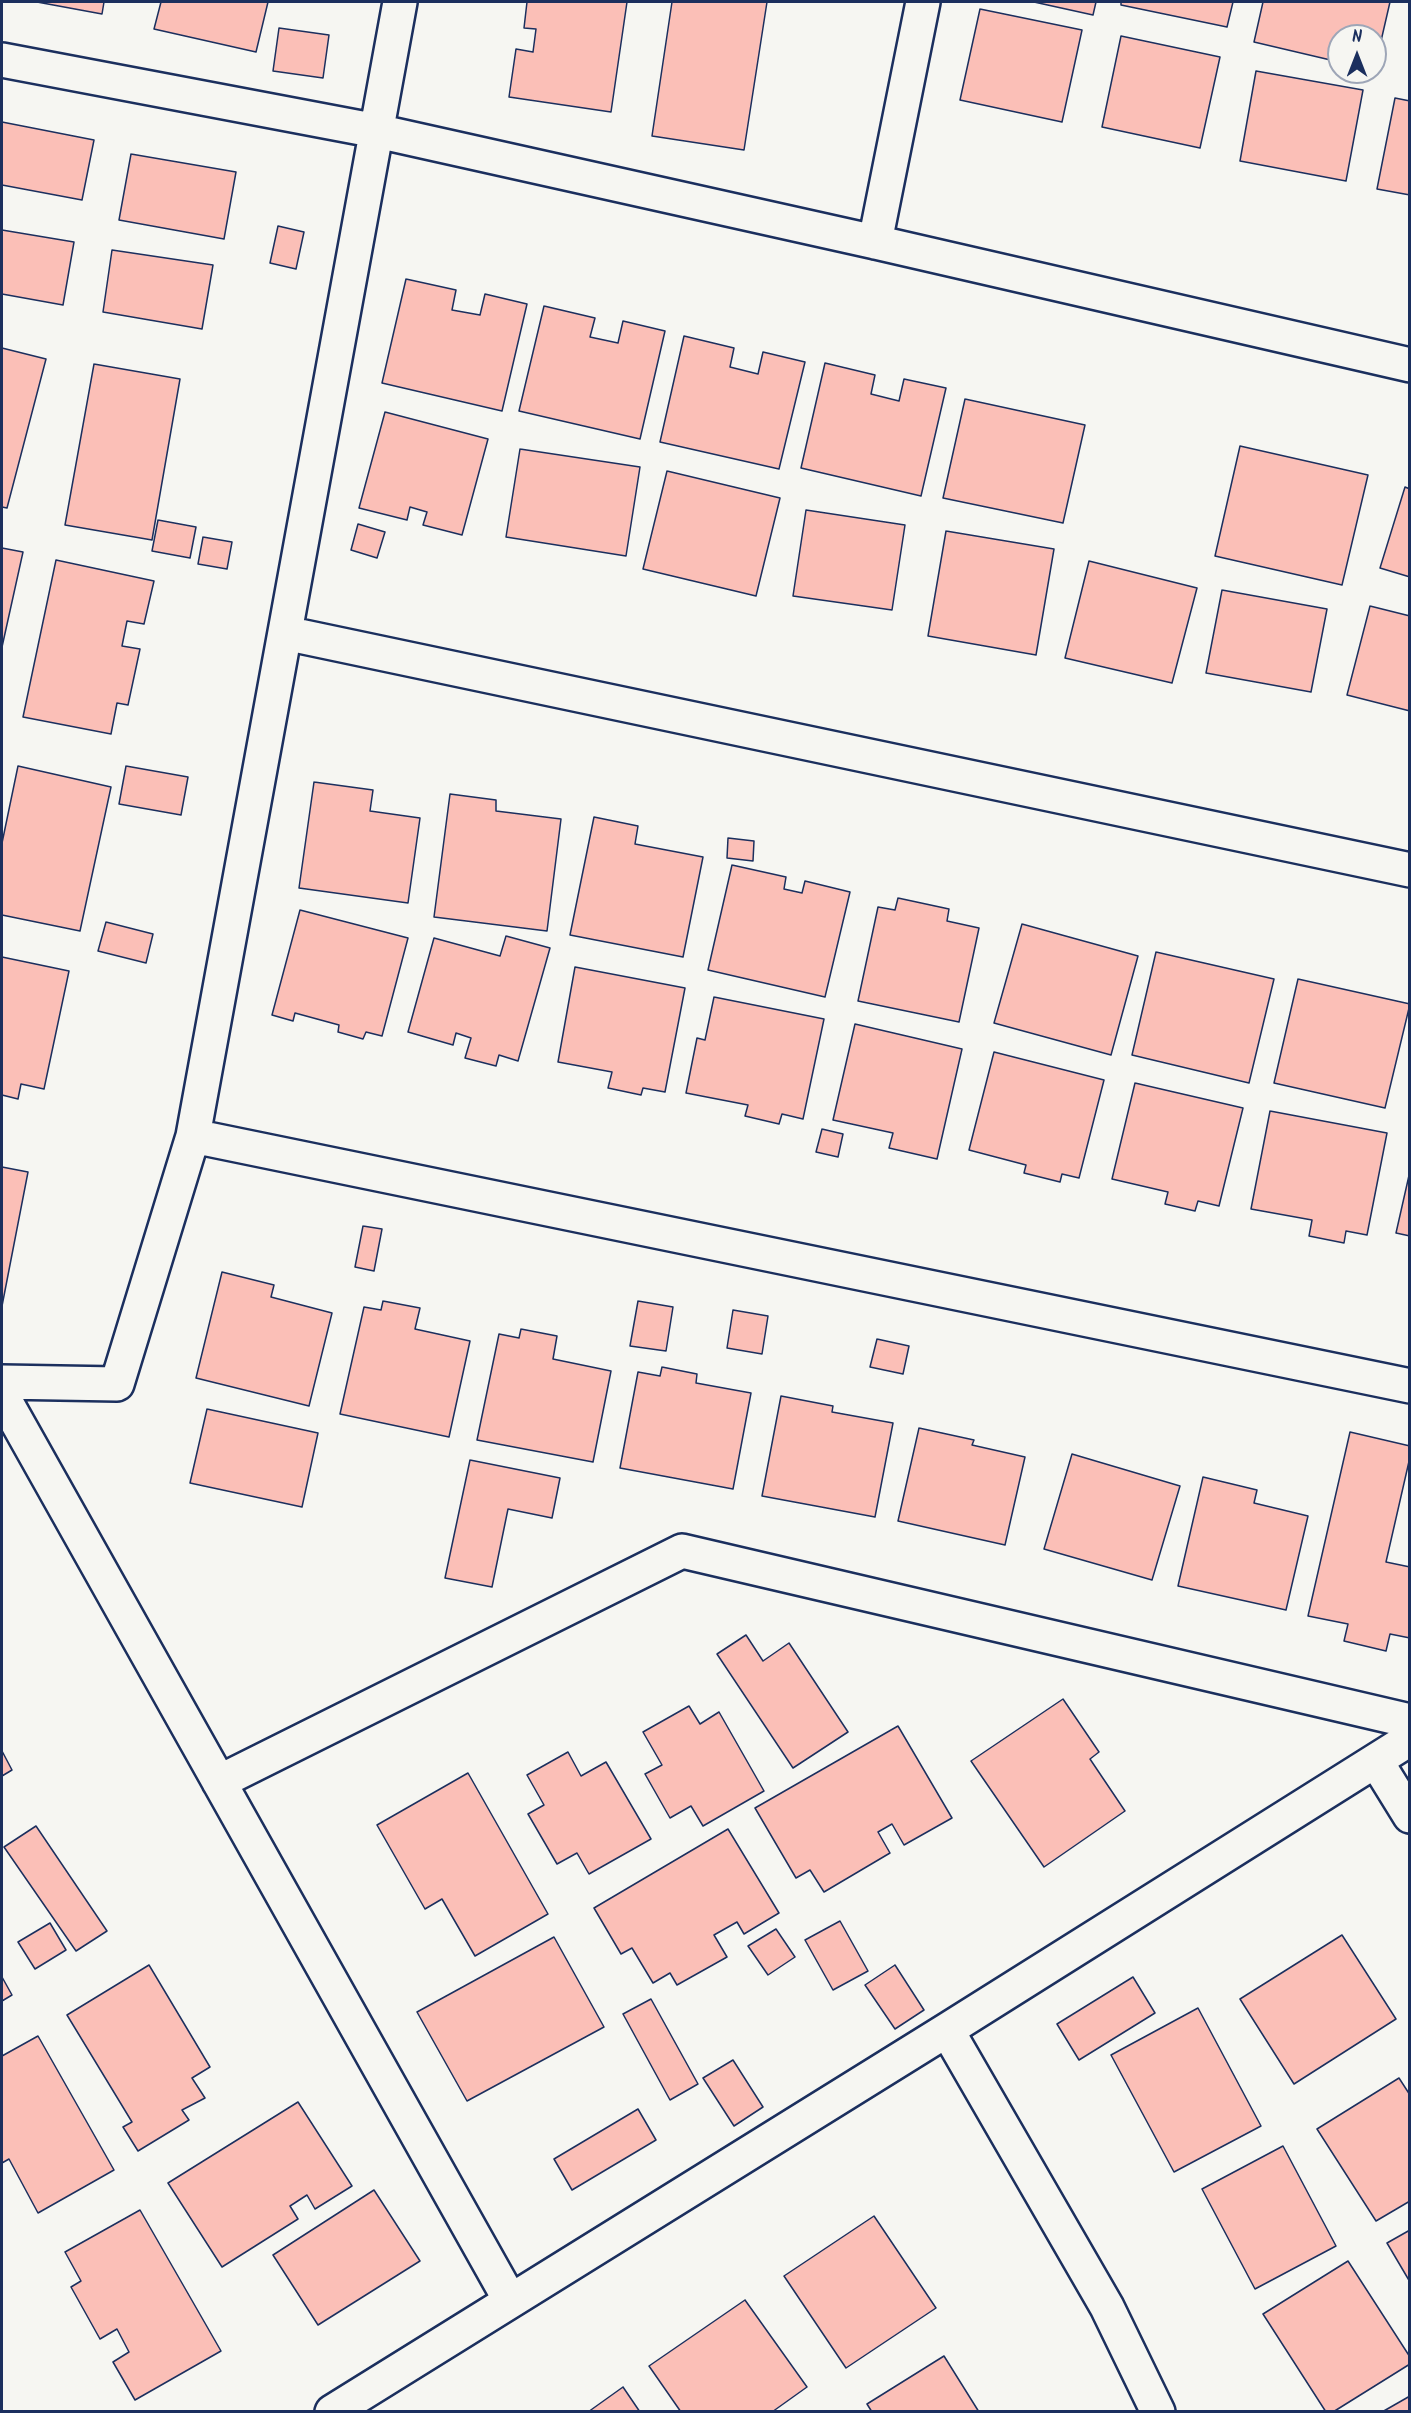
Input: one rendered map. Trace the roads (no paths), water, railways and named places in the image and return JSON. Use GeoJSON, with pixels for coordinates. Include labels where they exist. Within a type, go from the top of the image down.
{"type":"FeatureCollection","features":[{"type":"Feature","properties":{"kind":"street"},"geometry":{"type":"LineString","coordinates":[[2,1382],[117,1383],[193,1136],[400,2]]}},
{"type":"Feature","properties":{"kind":"street"},"geometry":{"type":"LineString","coordinates":[[875,242],[923,2]]}},
{"type":"Feature","properties":{"kind":"street"},"geometry":{"type":"LineString","coordinates":[[2,60],[377,131],[1410,365]]}},
{"type":"Feature","properties":{"kind":"street"},"geometry":{"type":"LineString","coordinates":[[285,633],[1410,870]]}},
{"type":"Feature","properties":{"kind":"street"},"geometry":{"type":"LineString","coordinates":[[193,1136],[1410,1386]]}},
{"type":"Feature","properties":{"kind":"street"},"geometry":{"type":"LineString","coordinates":[[2,1395],[510,2300]]}},
{"type":"Feature","properties":{"kind":"street"},"geometry":{"type":"LineString","coordinates":[[219,1782],[682,1551],[1410,1721]]}},
{"type":"Feature","properties":{"kind":"street"},"geometry":{"type":"LineString","coordinates":[[332,2412],[1410,1739]]}},
{"type":"Feature","properties":{"kind":"street"},"geometry":{"type":"LineString","coordinates":[[1376,1761],[1410,1816]]}},
{"type":"Feature","properties":{"kind":"street"},"geometry":{"type":"LineString","coordinates":[[947,2030],[1107,2307],[1158,2412]]}}]}
